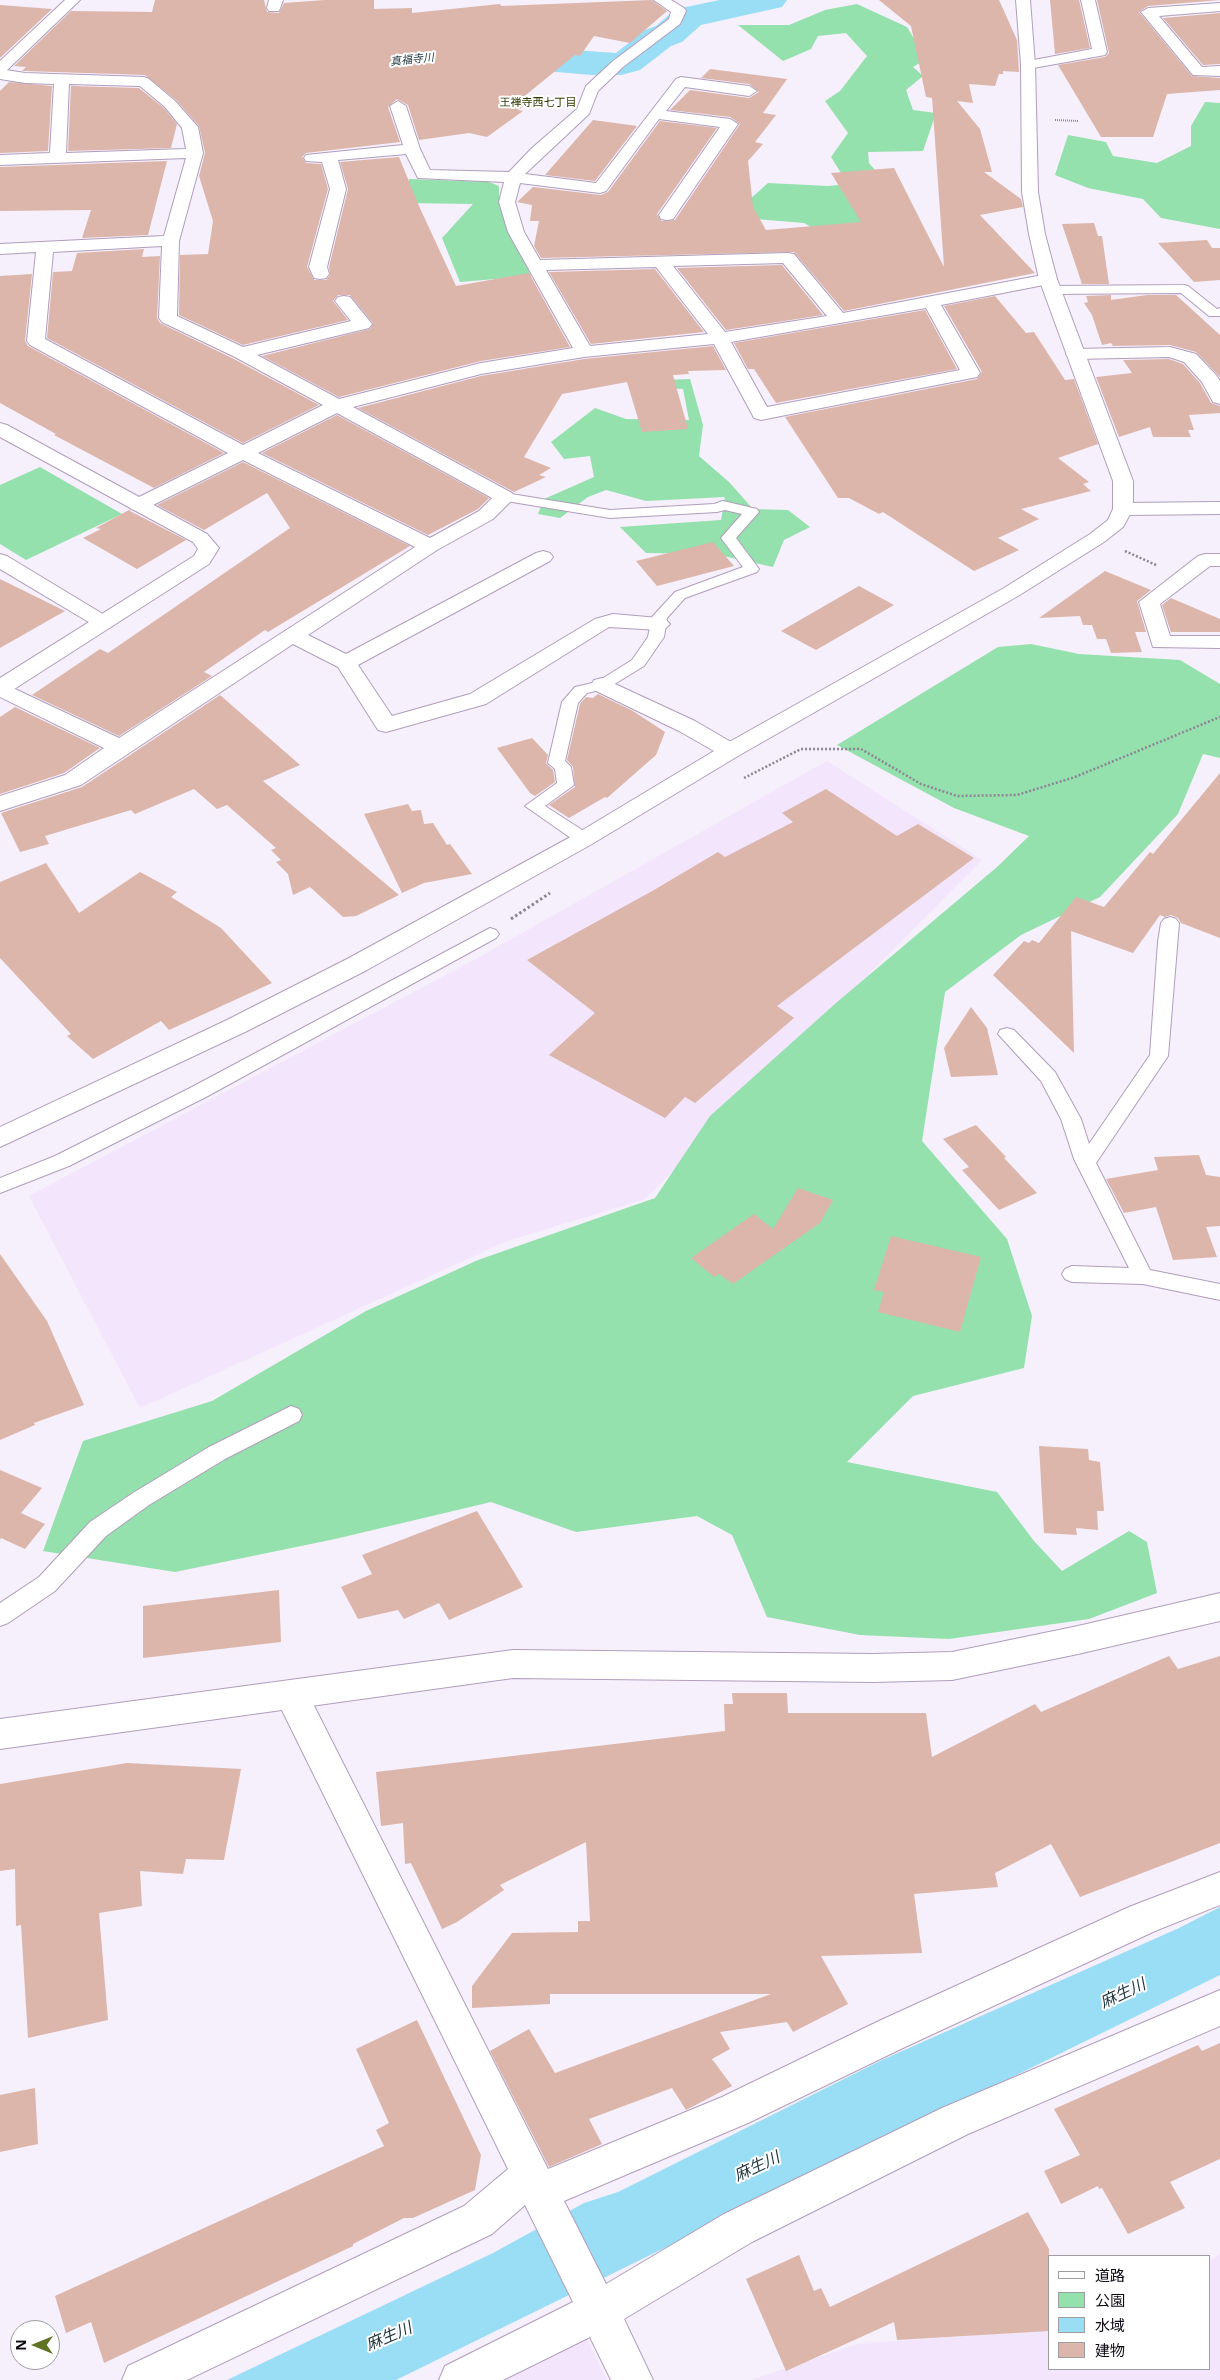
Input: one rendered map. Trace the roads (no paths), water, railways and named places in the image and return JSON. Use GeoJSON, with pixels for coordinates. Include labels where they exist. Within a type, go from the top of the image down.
{"type":"FeatureCollection","features":[{"type":"Feature","properties":{"kind":"street"},"geometry":{"type":"LineString","coordinates":[[0,69],[73,0]]}},
{"type":"Feature","properties":{"kind":"street"},"geometry":{"type":"LineString","coordinates":[[584,352],[516,232],[507,202],[513,177],[538,151],[584,111],[591,88],[618,64],[675,21],[679,11],[661,0]]}},
{"type":"Feature","properties":{"kind":"street"},"geometry":{"type":"LineString","coordinates":[[0,1138],[236,1026],[340,973],[584,839],[730,751],[1011,592],[1097,538],[1116,523],[1123,508],[1124,481],[1050,284],[1037,234],[1030,192],[1028,65],[1023,0]]}},
{"type":"Feature","properties":{"kind":"street"},"geometry":{"type":"LineString","coordinates":[[1028,65],[1100,52],[1088,0]]}},
{"type":"Feature","properties":{"kind":"street"},"geometry":{"type":"LineString","coordinates":[[1220,7],[1148,12],[1198,72],[1220,71]]}},
{"type":"Feature","properties":{"kind":"street"},"geometry":{"type":"LineString","coordinates":[[0,74],[25,78],[144,82],[170,104],[190,127],[195,152],[172,241],[168,318],[241,353],[504,497],[486,515],[430,546],[120,747],[74,780],[0,804]]}},
{"type":"Feature","properties":{"kind":"street"},"geometry":{"type":"LineString","coordinates":[[58,158],[62,80]]}},
{"type":"Feature","properties":{"kind":"street"},"geometry":{"type":"LineString","coordinates":[[398,106],[412,150],[424,175],[513,177],[600,188],[680,82],[749,91]]}},
{"type":"Feature","properties":{"kind":"street"},"geometry":{"type":"LineString","coordinates":[[655,114],[730,124],[667,215]]}},
{"type":"Feature","properties":{"kind":"street"},"geometry":{"type":"LineString","coordinates":[[310,158],[412,150]]}},
{"type":"Feature","properties":{"kind":"street"},"geometry":{"type":"LineString","coordinates":[[0,160],[195,152]]}},
{"type":"Feature","properties":{"kind":"street"},"geometry":{"type":"LineString","coordinates":[[320,274],[318,268],[338,190],[329,157]]}},
{"type":"Feature","properties":{"kind":"street"},"geometry":{"type":"LineString","coordinates":[[0,249],[172,241]]}},
{"type":"Feature","properties":{"kind":"street"},"geometry":{"type":"LineString","coordinates":[[45,247],[36,340],[243,453],[430,546]]}},
{"type":"Feature","properties":{"kind":"street"},"geometry":{"type":"LineString","coordinates":[[536,265],[788,258],[839,319]]}},
{"type":"Feature","properties":{"kind":"street"},"geometry":{"type":"LineString","coordinates":[[660,261],[720,338],[761,414],[971,373],[930,300]]}},
{"type":"Feature","properties":{"kind":"street"},"geometry":{"type":"LineString","coordinates":[[138,505],[338,405],[481,369],[584,352],[720,338],[839,319],[930,300],[1050,284]]}},
{"type":"Feature","properties":{"kind":"street"},"geometry":{"type":"LineString","coordinates":[[241,353],[363,324],[344,301]]}},
{"type":"Feature","properties":{"kind":"street"},"geometry":{"type":"LineString","coordinates":[[1075,354],[1170,352],[1190,358],[1210,380],[1220,398]]}},
{"type":"Feature","properties":{"kind":"street"},"geometry":{"type":"LineString","coordinates":[[0,429],[200,538],[209,548],[202,560],[0,688]]}},
{"type":"Feature","properties":{"kind":"street"},"geometry":{"type":"LineString","coordinates":[[1123,508],[1220,508]]}},
{"type":"Feature","properties":{"kind":"street"},"geometry":{"type":"LineString","coordinates":[[346,662],[543,557]]}},
{"type":"Feature","properties":{"kind":"street"},"geometry":{"type":"LineString","coordinates":[[0,560],[104,623]]}},
{"type":"Feature","properties":{"kind":"street"},"geometry":{"type":"LineString","coordinates":[[1220,560],[1205,560],[1149,602],[1161,642],[1220,642]]}},
{"type":"Feature","properties":{"kind":"street"},"geometry":{"type":"LineString","coordinates":[[292,635],[346,662],[386,725],[478,698],[602,623],[613,620],[658,624]]}},
{"type":"Feature","properties":{"kind":"street"},"geometry":{"type":"LineString","coordinates":[[602,685],[687,726],[730,751]]}},
{"type":"Feature","properties":{"kind":"street"},"geometry":{"type":"LineString","coordinates":[[0,688],[120,747]]}},
{"type":"Feature","properties":{"kind":"street"},"geometry":{"type":"LineString","coordinates":[[0,1734],[514,1664],[873,1668],[952,1666],[1078,1640],[1220,1607]]}},
{"type":"Feature","properties":{"kind":"street"},"geometry":{"type":"LineString","coordinates":[[290,1694],[633,2380]]}},
{"type":"Feature","properties":{"kind":"street"},"geometry":{"type":"LineString","coordinates":[[142,2380],[478,2220],[735,2110],[892,2034],[1142,1919],[1220,1888]]}},
{"type":"Feature","properties":{"kind":"street"},"geometry":{"type":"LineString","coordinates":[[459,2380],[592,2297],[738,2228],[955,2121],[1220,2008]]}},
{"type":"Feature","properties":{"kind":"lane"},"geometry":{"type":"LineString","coordinates":[[1050,284],[1184,289],[1214,313],[1220,312]]}},
{"type":"Feature","properties":{"kind":"lane"},"geometry":{"type":"LineString","coordinates":[[504,497],[610,514],[717,508],[723,505],[752,512],[728,538],[752,569],[680,595],[660,617],[656,637],[638,663],[602,685],[581,690],[570,702],[556,763],[563,768],[566,785],[533,806],[584,839]]}},
{"type":"Feature","properties":{"kind":"lane"},"geometry":{"type":"LineString","coordinates":[[1086,1163],[1159,1056],[1170,923]]}},
{"type":"Feature","properties":{"kind":"lane"},"geometry":{"type":"LineString","coordinates":[[0,1186],[62,1161],[199,1092],[490,934]]}},
{"type":"Feature","properties":{"kind":"lane"},"geometry":{"type":"LineString","coordinates":[[1007,1034],[1048,1077],[1071,1119],[1086,1163],[1144,1276]]}},
{"type":"Feature","properties":{"kind":"lane"},"geometry":{"type":"LineString","coordinates":[[1072,1274],[1144,1276],[1220,1292]]}},
{"type":"Feature","properties":{"kind":"lane"},"geometry":{"type":"LineString","coordinates":[[0,1616],[47,1584],[98,1529],[141,1499],[217,1453],[291,1415]]}},
{"type":"Feature","properties":{"kind":"water","name":"麻生川"},"geometry":{"type":"Polygon","coordinates":[[[1220,1907],[1220,1975],[396,2380],[227,2380],[493,2253],[584,2203],[618,2192],[882,2060],[1179,1928],[1220,1907]]]}},
{"type":"Feature","properties":{"kind":"waterway","name":"真福寺川"},"geometry":{"type":"LineString","coordinates":[[474,54],[592,64],[621,64],[627,62],[658,38],[669,34],[689,17],[770,0]]}},
{"type":"Feature","properties":{"kind":"district","name":"王禅寺西七丁目"},"geometry":{"type":"Point","coordinates":[538,103]}}]}
